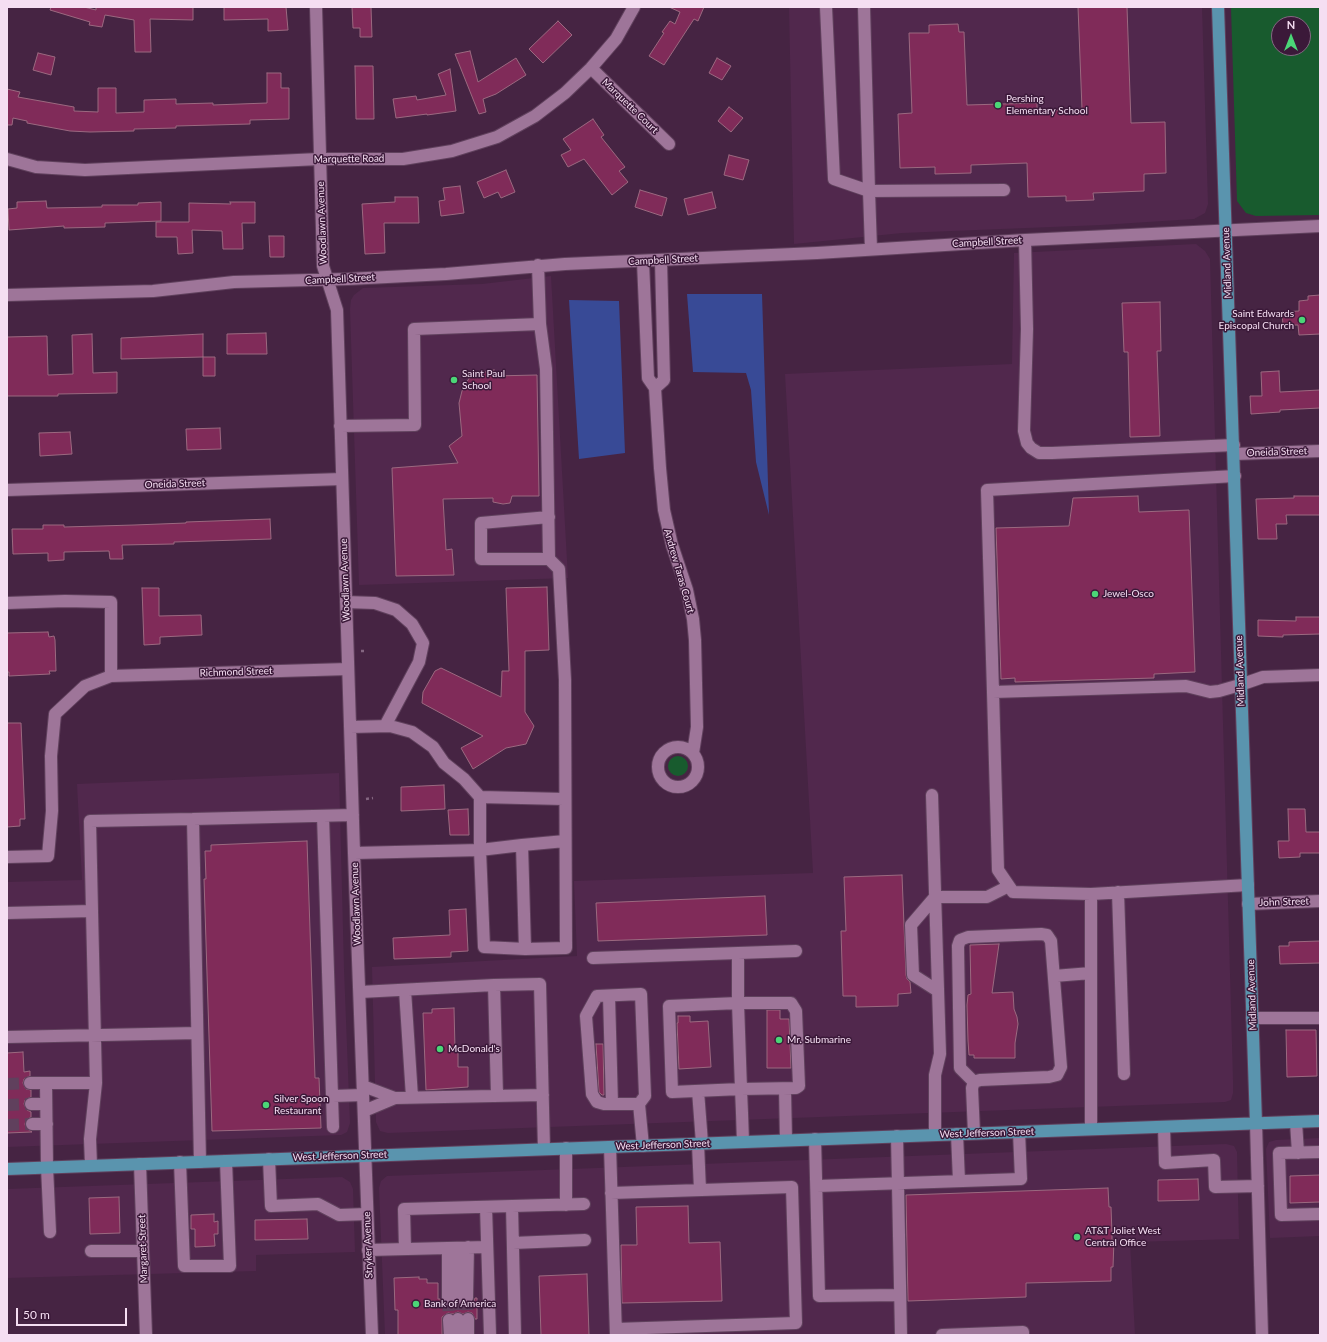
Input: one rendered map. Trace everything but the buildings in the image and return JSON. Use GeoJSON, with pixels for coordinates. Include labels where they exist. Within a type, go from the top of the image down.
{"type":"FeatureCollection","features":[{"type":"Feature","properties":{"kind":"main road","name":"Midland Avenue"},"geometry":{"type":"LineString","coordinates":[[1218,7],[1256,1123]]}},
{"type":"Feature","properties":{"kind":"main road","name":"West Jefferson Street"},"geometry":{"type":"LineString","coordinates":[[7,1169],[1320,1121]]}},
{"type":"Feature","properties":{"kind":"street","name":"Woodlawn Avenue"},"geometry":{"type":"LineString","coordinates":[[316,7],[323,266],[337,310],[365,1156]]}},
{"type":"Feature","properties":{"kind":"street","name":"Marquette Road"},"geometry":{"type":"LineString","coordinates":[[7,159],[36,167],[85,170],[319,159],[403,159],[452,151],[497,137],[535,116],[565,93],[591,68],[616,39],[634,7]]}},
{"type":"Feature","properties":{"kind":"street"},"geometry":{"type":"LineString","coordinates":[[826,7],[834,179],[869,191],[1004,190]]}},
{"type":"Feature","properties":{"kind":"street"},"geometry":{"type":"LineString","coordinates":[[864,7],[871,249]]}},
{"type":"Feature","properties":{"kind":"street","name":"Marquette Court"},"geometry":{"type":"LineString","coordinates":[[591,68],[669,144]]}},
{"type":"Feature","properties":{"kind":"street","name":"Campbell Street"},"geometry":{"type":"LineString","coordinates":[[7,295],[153,291],[234,282],[327,280],[492,271],[538,266],[642,262],[1025,240],[1320,226]]}},
{"type":"Feature","properties":{"kind":"street","name":"Oneida Street"},"geometry":{"type":"LineString","coordinates":[[1025,240],[1027,329],[1024,431],[1031,448],[1039,452],[1052,453],[1234,449],[1320,451]]}},
{"type":"Feature","properties":{"kind":"street"},"geometry":{"type":"LineString","coordinates":[[655,388],[664,380],[661,261]]}},
{"type":"Feature","properties":{"kind":"street","name":"Andrew Taras Court"},"geometry":{"type":"LineString","coordinates":[[642,262],[648,378],[655,388],[664,510],[672,545],[687,590],[694,626],[697,727],[693,753]]}},
{"type":"Feature","properties":{"kind":"street"},"geometry":{"type":"LineString","coordinates":[[350,727],[385,726],[412,732],[433,747],[444,763],[464,779],[480,797],[480,850],[484,947],[525,949],[566,948],[564,798],[566,704],[559,569],[549,559],[546,369],[540,324],[538,266]]}},
{"type":"Feature","properties":{"kind":"street"},"geometry":{"type":"LineString","coordinates":[[340,426],[415,425],[414,329],[540,324]]}},
{"type":"Feature","properties":{"kind":"street"},"geometry":{"type":"LineString","coordinates":[[1235,476],[987,490],[998,870],[1013,892],[1091,894],[1248,885]]}},
{"type":"Feature","properties":{"kind":"street","name":"Oneida Street"},"geometry":{"type":"LineString","coordinates":[[7,490],[342,479]]}},
{"type":"Feature","properties":{"kind":"street"},"geometry":{"type":"LineString","coordinates":[[549,517],[481,523],[481,560],[549,559]]}},
{"type":"Feature","properties":{"kind":"street"},"geometry":{"type":"LineString","coordinates":[[7,603],[65,601],[111,602],[111,676],[85,686],[55,714],[51,756],[52,811],[48,856],[7,857]]}},
{"type":"Feature","properties":{"kind":"street"},"geometry":{"type":"LineString","coordinates":[[346,602],[375,603],[396,610],[412,624],[423,643],[419,662],[385,726]]}},
{"type":"Feature","properties":{"kind":"street","name":"Richmond Street"},"geometry":{"type":"LineString","coordinates":[[111,676],[348,669]]}},
{"type":"Feature","properties":{"kind":"street"},"geometry":{"type":"LineString","coordinates":[[993,692],[1186,686],[1210,692],[1219,691],[1263,677],[1320,675]]}},
{"type":"Feature","properties":{"kind":"street"},"geometry":{"type":"LineString","coordinates":[[932,795],[940,1054],[935,1075],[935,1135]]}},
{"type":"Feature","properties":{"kind":"street"},"geometry":{"type":"LineString","coordinates":[[480,797],[564,798]]}},
{"type":"Feature","properties":{"kind":"street"},"geometry":{"type":"LineString","coordinates":[[91,1166],[90,1139],[96,1083],[90,821],[353,815]]}},
{"type":"Feature","properties":{"kind":"street"},"geometry":{"type":"LineString","coordinates":[[323,816],[334,1127]]}},
{"type":"Feature","properties":{"kind":"street"},"geometry":{"type":"LineString","coordinates":[[193,819],[200,1162]]}},
{"type":"Feature","properties":{"kind":"street"},"geometry":{"type":"LineString","coordinates":[[354,853],[480,850],[565,841]]}},
{"type":"Feature","properties":{"kind":"street"},"geometry":{"type":"LineString","coordinates":[[522,845],[525,949]]}},
{"type":"Feature","properties":{"kind":"street"},"geometry":{"type":"LineString","coordinates":[[938,990],[913,975],[911,925],[935,897],[987,897],[1009,886]]}},
{"type":"Feature","properties":{"kind":"street"},"geometry":{"type":"LineString","coordinates":[[1118,892],[1124,1074]]}},
{"type":"Feature","properties":{"kind":"street"},"geometry":{"type":"LineString","coordinates":[[1091,894],[1092,1129]]}},
{"type":"Feature","properties":{"kind":"street","name":"John Street"},"geometry":{"type":"LineString","coordinates":[[1248,904],[1320,901]]}},
{"type":"Feature","properties":{"kind":"street"},"geometry":{"type":"LineString","coordinates":[[7,913],[92,911]]}},
{"type":"Feature","properties":{"kind":"street"},"geometry":{"type":"LineString","coordinates":[[1047,935],[1051,941],[1054,976],[1060,1067],[1057,1075],[980,1080],[974,1082],[960,1068],[958,946],[960,940],[968,937],[1047,935]]}},
{"type":"Feature","properties":{"kind":"street"},"geometry":{"type":"LineString","coordinates":[[593,958],[796,951]]}},
{"type":"Feature","properties":{"kind":"street"},"geometry":{"type":"LineString","coordinates":[[738,953],[742,1142]]}},
{"type":"Feature","properties":{"kind":"street"},"geometry":{"type":"LineString","coordinates":[[1054,976],[1091,974]]}},
{"type":"Feature","properties":{"kind":"street"},"geometry":{"type":"LineString","coordinates":[[360,992],[540,984],[544,1149]]}},
{"type":"Feature","properties":{"kind":"street"},"geometry":{"type":"LineString","coordinates":[[494,985],[497,1096]]}},
{"type":"Feature","properties":{"kind":"street"},"geometry":{"type":"LineString","coordinates":[[405,990],[412,1097]]}},
{"type":"Feature","properties":{"kind":"street"},"geometry":{"type":"LineString","coordinates":[[639,1104],[604,1104],[597,1102],[592,1094],[586,1016],[597,996],[641,994],[645,1096],[639,1104],[642,1146]]}},
{"type":"Feature","properties":{"kind":"street"},"geometry":{"type":"LineString","coordinates":[[609,996],[612,1104]]}},
{"type":"Feature","properties":{"kind":"street"},"geometry":{"type":"LineString","coordinates":[[738,1003],[791,1003],[796,1011],[799,1086],[796,1088],[785,1089],[672,1092],[669,1006],[738,1003]]}},
{"type":"Feature","properties":{"kind":"street"},"geometry":{"type":"LineString","coordinates":[[1252,1018],[1320,1018]]}},
{"type":"Feature","properties":{"kind":"street"},"geometry":{"type":"LineString","coordinates":[[7,1037],[197,1033]]}},
{"type":"Feature","properties":{"kind":"street"},"geometry":{"type":"LineString","coordinates":[[974,1082],[972,1088],[974,1133]]}},
{"type":"Feature","properties":{"kind":"street"},"geometry":{"type":"LineString","coordinates":[[30,1083],[96,1083]]}},
{"type":"Feature","properties":{"kind":"street"},"geometry":{"type":"LineString","coordinates":[[46,1083],[47,1167],[50,1232]]}},
{"type":"Feature","properties":{"kind":"street"},"geometry":{"type":"LineString","coordinates":[[785,1089],[786,1140]]}},
{"type":"Feature","properties":{"kind":"street"},"geometry":{"type":"LineString","coordinates":[[332,1096],[363,1091],[395,1098],[543,1096]]}},
{"type":"Feature","properties":{"kind":"street"},"geometry":{"type":"LineString","coordinates":[[698,1091],[700,1190]]}},
{"type":"Feature","properties":{"kind":"street"},"geometry":{"type":"LineString","coordinates":[[364,1111],[395,1098]]}},
{"type":"Feature","properties":{"kind":"street"},"geometry":{"type":"LineString","coordinates":[[31,1104],[46,1104]]}},
{"type":"Feature","properties":{"kind":"street"},"geometry":{"type":"LineString","coordinates":[[1296,1122],[1298,1153]]}},
{"type":"Feature","properties":{"kind":"street","name":"Midland Avenue"},"geometry":{"type":"LineString","coordinates":[[1256,1123],[1262,1335]]}},
{"type":"Feature","properties":{"kind":"street"},"geometry":{"type":"LineString","coordinates":[[32,1124],[47,1124]]}},
{"type":"Feature","properties":{"kind":"street"},"geometry":{"type":"LineString","coordinates":[[1164,1126],[1165,1162],[1214,1160],[1215,1187],[1258,1190],[1280,1194]]}},
{"type":"Feature","properties":{"kind":"street"},"geometry":{"type":"LineString","coordinates":[[817,1186],[1021,1179],[1019,1132]]}},
{"type":"Feature","properties":{"kind":"street"},"geometry":{"type":"LineString","coordinates":[[957,1134],[959,1181]]}},
{"type":"Feature","properties":{"kind":"street"},"geometry":{"type":"LineString","coordinates":[[897,1136],[901,1335]]}},
{"type":"Feature","properties":{"kind":"street"},"geometry":{"type":"LineString","coordinates":[[815,1139],[819,1296],[900,1295]]}},
{"type":"Feature","properties":{"kind":"street"},"geometry":{"type":"LineString","coordinates":[[610,1147],[611,1193],[616,1332],[796,1323],[792,1187],[611,1193]]}},
{"type":"Feature","properties":{"kind":"street"},"geometry":{"type":"LineString","coordinates":[[566,1148],[566,1205]]}},
{"type":"Feature","properties":{"kind":"street"},"geometry":{"type":"LineString","coordinates":[[1281,1215],[1279,1153],[1320,1152]]}},
{"type":"Feature","properties":{"kind":"street","name":"Stryker Avenue"},"geometry":{"type":"LineString","coordinates":[[365,1156],[372,1335]]}},
{"type":"Feature","properties":{"kind":"street"},"geometry":{"type":"LineString","coordinates":[[269,1159],[271,1206],[318,1204],[339,1215],[367,1214]]}},
{"type":"Feature","properties":{"kind":"street"},"geometry":{"type":"LineString","coordinates":[[180,1162],[184,1266],[230,1266],[226,1160]]}},
{"type":"Feature","properties":{"kind":"street","name":"Margaret Street"},"geometry":{"type":"LineString","coordinates":[[140,1164],[146,1335]]}},
{"type":"Feature","properties":{"kind":"street"},"geometry":{"type":"LineString","coordinates":[[1257,1167],[1279,1166]]}},
{"type":"Feature","properties":{"kind":"street"},"geometry":{"type":"LineString","coordinates":[[405,1249],[404,1209],[584,1204]]}},
{"type":"Feature","properties":{"kind":"street"},"geometry":{"type":"LineString","coordinates":[[512,1206],[515,1335]]}},
{"type":"Feature","properties":{"kind":"street"},"geometry":{"type":"LineString","coordinates":[[486,1207],[490,1335]]}},
{"type":"Feature","properties":{"kind":"street"},"geometry":{"type":"LineString","coordinates":[[1258,1216],[1320,1214]]}},
{"type":"Feature","properties":{"kind":"street"},"geometry":{"type":"LineString","coordinates":[[513,1243],[585,1240]]}},
{"type":"Feature","properties":{"kind":"street"},"geometry":{"type":"LineString","coordinates":[[368,1250],[487,1246]]}},
{"type":"Feature","properties":{"kind":"street"},"geometry":{"type":"LineString","coordinates":[[458,1248],[457,1298],[458,1248]]}},
{"type":"Feature","properties":{"kind":"street"},"geometry":{"type":"LineString","coordinates":[[91,1251],[143,1251]]}},
{"type":"Feature","properties":{"kind":"street"},"geometry":{"type":"LineString","coordinates":[[450,1335],[458,1319]]}},
{"type":"Feature","properties":{"kind":"street"},"geometry":{"type":"LineString","coordinates":[[458,1319],[459,1335]]}},
{"type":"Feature","properties":{"kind":"street"},"geometry":{"type":"LineString","coordinates":[[458,1319],[468,1335]]}},
{"type":"Feature","properties":{"kind":"street"},"geometry":{"type":"LineString","coordinates":[[942,1335],[1023,1332],[1023,1335]]}},
{"type":"Feature","properties":{"kind":"path"},"geometry":{"type":"LineString","coordinates":[[361,651],[367,651]]}},
{"type":"Feature","properties":{"kind":"path"},"geometry":{"type":"LineString","coordinates":[[365,798],[372,798]]}},
{"type":"Feature","properties":{"kind":"shaded area","name":"Pershing Elementary School"},"geometry":{"type":"Polygon","coordinates":[[[789,7],[1202,7],[1208,204],[1205,213],[1194,219],[1101,225],[902,233],[794,244],[789,7]]]}},
{"type":"Feature","properties":{"kind":"shaded area"},"geometry":{"type":"Polygon","coordinates":[[[1196,244],[1205,251],[1210,259],[1233,1080],[1233,1093],[1231,1100],[1225,1102],[388,1133],[380,1131],[376,1122],[372,967],[577,956],[574,881],[813,873],[785,374],[1012,364],[1014,253],[1196,244]]]}},
{"type":"Feature","properties":{"kind":"shaded area","name":"Saint Paul School"},"geometry":{"type":"Polygon","coordinates":[[[551,276],[568,578],[359,585],[350,309],[351,300],[354,295],[363,288],[482,284],[551,276]]]}},
{"type":"Feature","properties":{"kind":"shaded area"},"geometry":{"type":"Polygon","coordinates":[[[339,773],[350,1123],[347,1132],[341,1135],[7,1147],[7,882],[82,880],[77,784],[339,773]]]}},
{"type":"Feature","properties":{"kind":"shaded area"},"geometry":{"type":"Polygon","coordinates":[[[1320,1138],[1320,1236],[1270,1238],[1266,1149],[1269,1142],[1276,1140],[1320,1138]]]}},
{"type":"Feature","properties":{"kind":"shaded area"},"geometry":{"type":"Polygon","coordinates":[[[1226,1144],[1234,1146],[1237,1152],[1239,1239],[1130,1242],[1135,1335],[385,1335],[379,1188],[381,1181],[387,1176],[1226,1144]]]}},
{"type":"Feature","properties":{"kind":"shaded area"},"geometry":{"type":"Polygon","coordinates":[[[342,1177],[350,1182],[353,1189],[355,1252],[256,1255],[256,1271],[7,1278],[7,1189],[342,1177]]]}},
{"type":"Feature","properties":{"kind":"green space"},"geometry":{"type":"Polygon","coordinates":[[[1320,7],[1320,215],[1256,216],[1246,213],[1237,201],[1231,8],[1320,7]]]}},
{"type":"Feature","properties":{"kind":"green space"},"geometry":{"type":"Polygon","coordinates":[[[678,756],[685,759],[688,766],[685,773],[678,776],[671,773],[668,766],[671,759],[678,756]]]}},
{"type":"Feature","properties":{"kind":"water"},"geometry":{"type":"Polygon","coordinates":[[[687,294],[762,294],[769,515],[756,462],[751,390],[746,373],[693,372],[687,294]]]}},
{"type":"Feature","properties":{"kind":"water"},"geometry":{"type":"Polygon","coordinates":[[[569,300],[619,301],[625,453],[579,459],[569,300]]]}},
{"type":"Feature","properties":{"kind":"tunnel"},"geometry":{"type":"LineString","coordinates":[[7,1084],[30,1083]]}},
{"type":"Feature","properties":{"kind":"tunnel"},"geometry":{"type":"LineString","coordinates":[[7,1105],[31,1104]]}},
{"type":"Feature","properties":{"kind":"tunnel"},"geometry":{"type":"LineString","coordinates":[[7,1125],[32,1124]]}},
{"type":"Feature","properties":{"kind":"tunnel"},"geometry":{"type":"LineString","coordinates":[[457,1298],[458,1319]]}},
{"type":"Feature","properties":{"kind":"tunnel"},"geometry":{"type":"LineString","coordinates":[[467,1298],[468,1319]]}},
{"type":"Feature","properties":{"kind":"tunnel"},"geometry":{"type":"LineString","coordinates":[[448,1299],[449,1320]]}},
{"type":"Feature","properties":{"kind":"place","name":"Pershing Elementary School"},"geometry":{"type":"Point","coordinates":[998,105]}},
{"type":"Feature","properties":{"kind":"place","name":"Saint Edwards Episcopal Church"},"geometry":{"type":"Point","coordinates":[1302,320]}},
{"type":"Feature","properties":{"kind":"place","name":"Saint Paul School"},"geometry":{"type":"Point","coordinates":[454,380]}},
{"type":"Feature","properties":{"kind":"place","name":"Jewel-Osco"},"geometry":{"type":"Point","coordinates":[1095,594]}},
{"type":"Feature","properties":{"kind":"place","name":"Mr. Submarine"},"geometry":{"type":"Point","coordinates":[779,1040]}},
{"type":"Feature","properties":{"kind":"place","name":"McDonald's"},"geometry":{"type":"Point","coordinates":[440,1049]}},
{"type":"Feature","properties":{"kind":"place","name":"Silver Spoon Restaurant"},"geometry":{"type":"Point","coordinates":[266,1105]}},
{"type":"Feature","properties":{"kind":"place","name":"AT&T Joliet West Central Office"},"geometry":{"type":"Point","coordinates":[1077,1237]}},
{"type":"Feature","properties":{"kind":"place","name":"Bank of America"},"geometry":{"type":"Point","coordinates":[416,1304]}}]}
